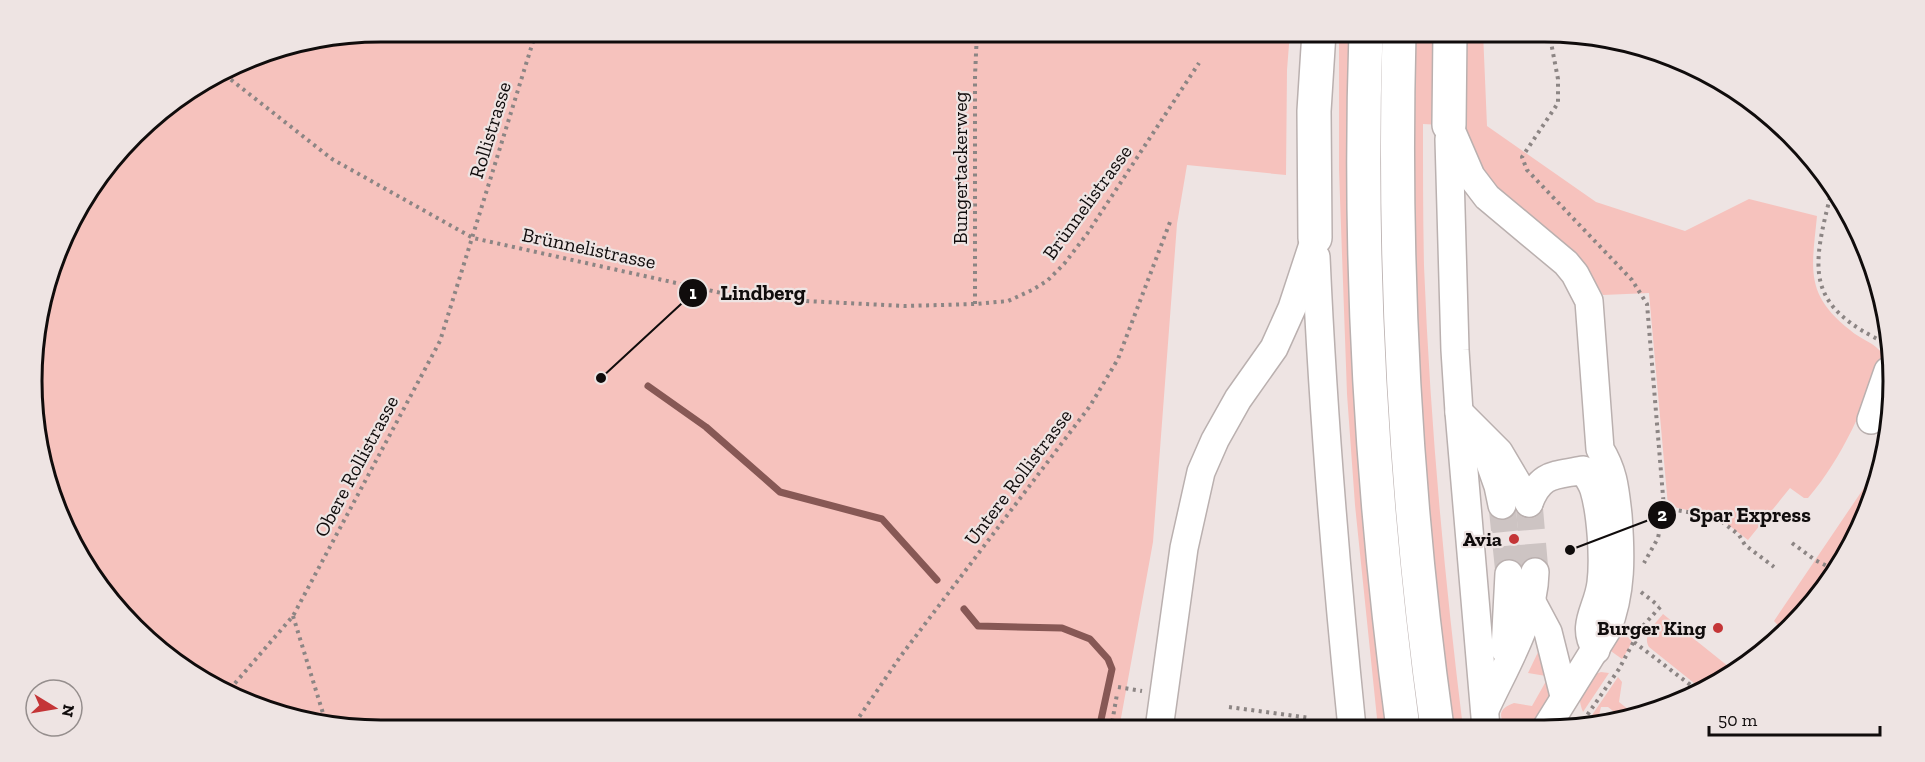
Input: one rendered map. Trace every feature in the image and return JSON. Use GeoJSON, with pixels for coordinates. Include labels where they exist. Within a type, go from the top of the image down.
{"type":"FeatureCollection","features":[{"type":"Feature","properties":{"kind":"highway"},"geometry":{"type":"LineString","coordinates":[[1315,238],[1314,111],[1318,42]]}},
{"type":"Feature","properties":{"kind":"highway"},"geometry":{"type":"LineString","coordinates":[[1366,42],[1365,232],[1370,361],[1379,503],[1402,720]]}},
{"type":"Feature","properties":{"kind":"highway"},"geometry":{"type":"LineString","coordinates":[[1399,42],[1398,197],[1401,323],[1420,579],[1436,720]]}},
{"type":"Feature","properties":{"kind":"highway"},"geometry":{"type":"LineString","coordinates":[[1449,125],[1450,42]]}},
{"type":"Feature","properties":{"kind":"street"},"geometry":{"type":"LineString","coordinates":[[1449,125],[1455,339],[1468,421],[1486,719]]}},
{"type":"Feature","properties":{"kind":"street"},"geometry":{"type":"LineString","coordinates":[[1449,125],[1471,176],[1487,197],[1566,263],[1579,279],[1589,301],[1600,448],[1615,482],[1621,549],[1619,585],[1607,630],[1551,720]]}},
{"type":"Feature","properties":{"kind":"street"},"geometry":{"type":"LineString","coordinates":[[1315,238],[1322,388],[1334,547],[1351,720]]}},
{"type":"Feature","properties":{"kind":"street"},"geometry":{"type":"LineString","coordinates":[[1160,720],[1184,549],[1201,472],[1215,440],[1238,399],[1274,348],[1292,308],[1315,238]]}},
{"type":"Feature","properties":{"kind":"street"},"geometry":{"type":"LineString","coordinates":[[1871,420],[1883,386]]}},
{"type":"Feature","properties":{"kind":"street"},"geometry":{"type":"LineString","coordinates":[[1468,421],[1499,452],[1529,502],[1537,485],[1546,478],[1583,470],[1591,482],[1596,499],[1602,553],[1600,592],[1588,626],[1590,642],[1596,650]]}},
{"type":"Feature","properties":{"kind":"street"},"geometry":{"type":"LineString","coordinates":[[1468,421],[1492,468],[1502,505]]}},
{"type":"Feature","properties":{"kind":"street"},"geometry":{"type":"LineString","coordinates":[[1504,669],[1522,573],[1532,602],[1548,632],[1564,696]]}},
{"type":"Feature","properties":{"kind":"street"},"geometry":{"type":"LineString","coordinates":[[1486,719],[1532,602]]}},
{"type":"Feature","properties":{"kind":"path","name":"Rollistrasse"},"geometry":{"type":"LineString","coordinates":[[473,238],[533,42]]}},
{"type":"Feature","properties":{"kind":"path","name":"Bungertackerweg"},"geometry":{"type":"LineString","coordinates":[[975,304],[975,76],[977,42]]}},
{"type":"Feature","properties":{"kind":"path","name":"Brünnelistrasse"},"geometry":{"type":"LineString","coordinates":[[229,78],[332,159],[473,238],[744,298],[905,306],[1008,301],[1047,281],[1064,264],[1087,234],[1199,63]]}},
{"type":"Feature","properties":{"kind":"path"},"geometry":{"type":"LineString","coordinates":[[1830,199],[1819,244],[1817,268],[1822,289],[1831,307],[1855,327],[1880,340]]}},
{"type":"Feature","properties":{"kind":"path","name":"Untere Rollistrasse"},"geometry":{"type":"LineString","coordinates":[[857,720],[900,657],[1090,406],[1118,359],[1170,222]]}},
{"type":"Feature","properties":{"kind":"path","name":"Obere Rollistrasse"},"geometry":{"type":"LineString","coordinates":[[233,686],[293,616],[440,340],[473,238]]}},
{"type":"Feature","properties":{"kind":"path"},"geometry":{"type":"LineString","coordinates":[[1664,508],[1716,517],[1774,567]]}},
{"type":"Feature","properties":{"kind":"path"},"geometry":{"type":"LineString","coordinates":[[1792,543],[1828,566]]}},
{"type":"Feature","properties":{"kind":"path"},"geometry":{"type":"LineString","coordinates":[[1586,717],[1635,642],[1641,628],[1662,605]]}},
{"type":"Feature","properties":{"kind":"path"},"geometry":{"type":"LineString","coordinates":[[293,616],[323,715]]}},
{"type":"Feature","properties":{"kind":"path"},"geometry":{"type":"LineString","coordinates":[[1635,642],[1692,686]]}},
{"type":"Feature","properties":{"kind":"path"},"geometry":{"type":"LineString","coordinates":[[1113,720],[1117,694]]}},
{"type":"Feature","properties":{"kind":"path"},"geometry":{"type":"LineString","coordinates":[[1229,707],[1310,718]]}},
{"type":"Feature","properties":{"kind":"shaded area"},"geometry":{"type":"Polygon","coordinates":[[[381,42],[1289,42],[1286,175],[1187,165],[1177,224],[1153,542],[1121,720],[381,720],[315,713],[251,694],[211,675],[193,663],[141,621],[99,569],[68,511],[49,447],[42,381],[49,315],[60,272],[87,211],[112,175],[141,141],[175,112],[211,87],[272,60],[315,49],[381,42]]]}},
{"type":"Feature","properties":{"kind":"shaded area"},"geometry":{"type":"Polygon","coordinates":[[[1339,42],[1483,42],[1487,126],[1596,202],[1685,231],[1749,199],[1817,216],[1813,265],[1818,292],[1835,317],[1881,353],[1882,358],[1860,412],[1843,448],[1808,498],[1804,498],[1790,488],[1748,540],[1717,516],[1668,506],[1649,293],[1603,295],[1589,272],[1574,255],[1488,182],[1460,126],[1423,124],[1424,266],[1430,382],[1444,555],[1462,720],[1377,720],[1355,505],[1347,394],[1339,170],[1339,42]]]}},
{"type":"Feature","properties":{"kind":"shaded area"},"geometry":{"type":"Polygon","coordinates":[[[1867,484],[1848,531],[1826,569],[1784,621],[1779,626],[1774,621],[1867,484]]]}},
{"type":"Feature","properties":{"kind":"shaded area"},"geometry":{"type":"Polygon","coordinates":[[[1663,614],[1728,666],[1696,684],[1649,647],[1647,638],[1663,614]]]}},
{"type":"Feature","properties":{"kind":"shaded area"},"geometry":{"type":"Polygon","coordinates":[[[1619,623],[1626,626],[1632,634],[1631,644],[1622,659],[1608,649],[1619,623]]]}},
{"type":"Feature","properties":{"kind":"shaded area"},"geometry":{"type":"Polygon","coordinates":[[[1540,648],[1551,694],[1549,703],[1539,720],[1502,720],[1501,713],[1509,705],[1514,703],[1532,706],[1545,683],[1546,676],[1528,673],[1540,648]]]}},
{"type":"Feature","properties":{"kind":"shaded area"},"geometry":{"type":"Polygon","coordinates":[[[1601,672],[1609,673],[1583,712],[1580,693],[1584,682],[1601,672]]]}},
{"type":"Feature","properties":{"kind":"shaded area"},"geometry":{"type":"Polygon","coordinates":[[[1618,677],[1622,682],[1619,702],[1628,709],[1614,712],[1608,707],[1601,707],[1599,715],[1591,716],[1618,677]]]}},
{"type":"Feature","properties":{"kind":"waterway"},"geometry":{"type":"LineString","coordinates":[[648,386],[706,427],[780,492],[882,519],[937,580]]}},
{"type":"Feature","properties":{"kind":"waterway"},"geometry":{"type":"LineString","coordinates":[[964,609],[978,626],[1062,628],[1090,639],[1108,659],[1112,669],[1101,720]]}},
{"type":"Feature","properties":{"kind":"tunnel"},"geometry":{"type":"LineString","coordinates":[[1529,503],[1535,572]]}},
{"type":"Feature","properties":{"kind":"tunnel"},"geometry":{"type":"LineString","coordinates":[[1502,505],[1509,574]]}},
{"type":"Feature","properties":{"kind":"place","name":"Lindberg"},"geometry":{"type":"Point","coordinates":[601,378]}},
{"type":"Feature","properties":{"kind":"place","name":"Avia"},"geometry":{"type":"Point","coordinates":[1514,539]}},
{"type":"Feature","properties":{"kind":"place","name":"Spar Express"},"geometry":{"type":"Point","coordinates":[1570,550]}},
{"type":"Feature","properties":{"kind":"place","name":"Burger King"},"geometry":{"type":"Point","coordinates":[1718,628]}}]}
